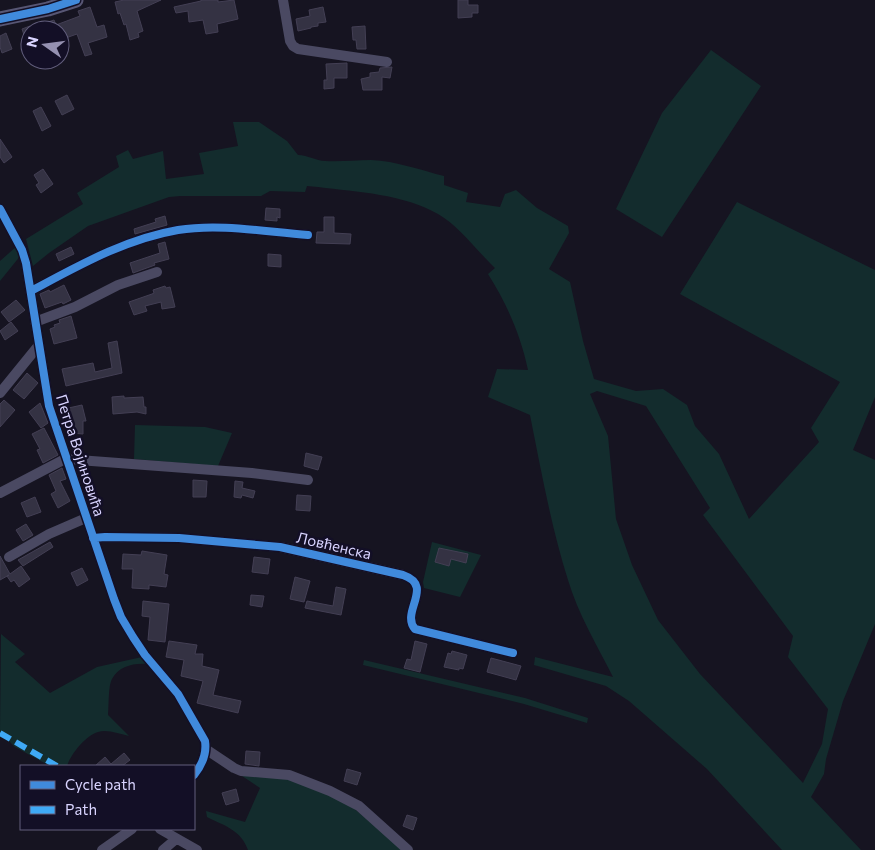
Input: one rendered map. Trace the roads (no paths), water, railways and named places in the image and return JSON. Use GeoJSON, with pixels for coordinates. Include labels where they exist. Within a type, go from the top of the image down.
{"type":"FeatureCollection","features":[{"type":"Feature","properties":{"kind":"main road"},"geometry":{"type":"LineString","coordinates":[[0,19],[48,9],[76,0]]}},
{"type":"Feature","properties":{"kind":"street"},"geometry":{"type":"LineString","coordinates":[[283,0],[290,41],[298,49],[388,62]]}},
{"type":"Feature","properties":{"kind":"street","name":"Петра Војиновића"},"geometry":{"type":"LineString","coordinates":[[0,209],[22,250],[31,291],[48,406],[121,617],[145,655],[178,694],[200,730],[207,750]]}},
{"type":"Feature","properties":{"kind":"street"},"geometry":{"type":"LineString","coordinates":[[31,291],[100,254],[150,236],[172,231],[209,228],[308,235]]}},
{"type":"Feature","properties":{"kind":"street"},"geometry":{"type":"LineString","coordinates":[[35,322],[75,307],[118,285],[157,272]]}},
{"type":"Feature","properties":{"kind":"street"},"geometry":{"type":"LineString","coordinates":[[0,393],[38,345]]}},
{"type":"Feature","properties":{"kind":"street","name":"Петра Војиновића"},"geometry":{"type":"LineString","coordinates":[[0,493],[65,459],[252,473],[308,480]]}},
{"type":"Feature","properties":{"kind":"street","name":"Петра Војиновића"},"geometry":{"type":"LineString","coordinates":[[9,557],[49,534],[86,518]]}},
{"type":"Feature","properties":{"kind":"street","name":"Ловћенска"},"geometry":{"type":"LineString","coordinates":[[93,538],[179,538],[280,547],[403,575],[412,578],[416,585],[417,595],[411,619],[415,629],[513,654]]}},
{"type":"Feature","properties":{"kind":"street"},"geometry":{"type":"LineString","coordinates":[[195,773],[207,750],[234,768],[249,772],[289,774],[346,799],[368,813],[408,850]]}},
{"type":"Feature","properties":{"kind":"street"},"geometry":{"type":"LineString","coordinates":[[102,850],[131,830]]}},
{"type":"Feature","properties":{"kind":"street"},"geometry":{"type":"LineString","coordinates":[[162,830],[197,850]]}},
{"type":"Feature","properties":{"kind":"street"},"geometry":{"type":"LineString","coordinates":[[163,850],[176,839]]}}]}
